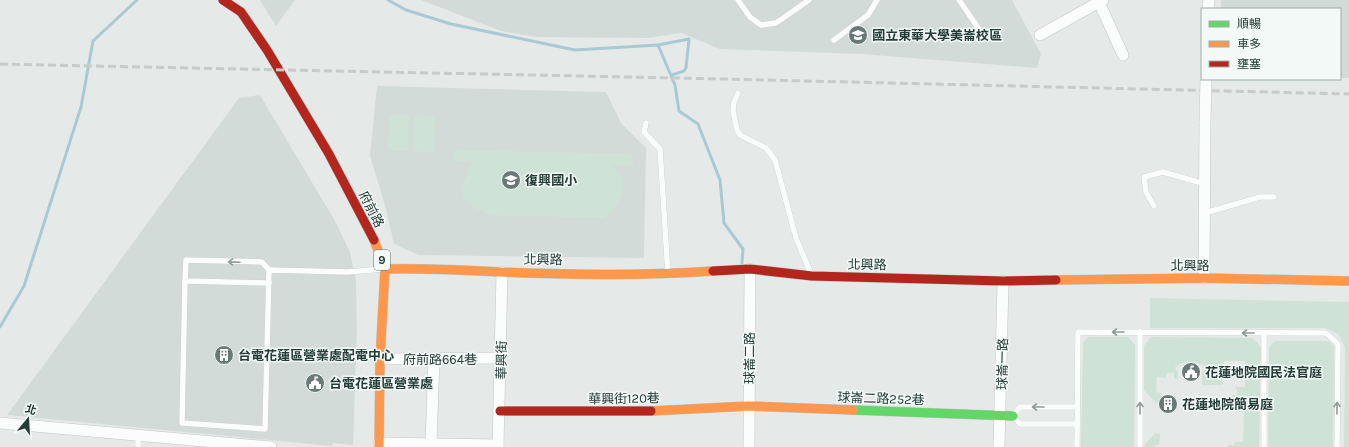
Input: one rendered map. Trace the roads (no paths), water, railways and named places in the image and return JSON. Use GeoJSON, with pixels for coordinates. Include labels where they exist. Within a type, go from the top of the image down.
{"type":"FeatureCollection","features":[{"type":"Feature","properties":{"kind":"street","name":"9"},"geometry":{"type":"LineString","coordinates":[[223,0],[241,12]]}},
{"type":"Feature","properties":{"kind":"street"},"geometry":{"type":"LineString","coordinates":[[234,0],[241,12]]}},
{"type":"Feature","properties":{"kind":"street"},"geometry":{"type":"LineString","coordinates":[[1040,35],[1100,1],[1123,55]]}},
{"type":"Feature","properties":{"kind":"street","name":"府前路"},"geometry":{"type":"LineString","coordinates":[[241,12],[287,83],[329,154],[377,246],[385,269],[380,359],[379,445]]}},
{"type":"Feature","properties":{"kind":"street"},"geometry":{"type":"LineString","coordinates":[[1204,278],[1206,80]]}},
{"type":"Feature","properties":{"kind":"street","name":"北興路"},"geometry":{"type":"LineString","coordinates":[[385,269],[416,268],[502,272],[668,274],[750,268],[812,276],[1003,280],[1204,278],[1349,281]]}},
{"type":"Feature","properties":{"kind":"street","name":"球崙二路"},"geometry":{"type":"LineString","coordinates":[[749,447],[750,268]]}},
{"type":"Feature","properties":{"kind":"street","name":"華興街"},"geometry":{"type":"LineString","coordinates":[[498,446],[502,272]]}},
{"type":"Feature","properties":{"kind":"street","name":"球崙一路"},"geometry":{"type":"LineString","coordinates":[[999,447],[1003,280]]}},
{"type":"Feature","properties":{"kind":"street","name":"府前路664巷"},"geometry":{"type":"LineString","coordinates":[[380,359],[501,358]]}},
{"type":"Feature","properties":{"kind":"street"},"geometry":{"type":"LineString","coordinates":[[431,444],[434,359]]}},
{"type":"Feature","properties":{"kind":"street","name":"華興街120巷"},"geometry":{"type":"LineString","coordinates":[[500,411],[627,412],[749,406]]}},
{"type":"Feature","properties":{"kind":"street","name":"球崙二路252巷"},"geometry":{"type":"LineString","coordinates":[[749,406],[1013,416]]}},
{"type":"Feature","properties":{"kind":"street"},"geometry":{"type":"LineString","coordinates":[[0,423],[270,447]]}},
{"type":"Feature","properties":{"kind":"street"},"geometry":{"type":"LineString","coordinates":[[379,445],[431,444],[498,446]]}},
{"type":"Feature","properties":{"kind":"lane"},"geometry":{"type":"LineString","coordinates":[[738,0],[750,17],[761,25],[776,23],[808,0]]}},
{"type":"Feature","properties":{"kind":"lane"},"geometry":{"type":"LineString","coordinates":[[834,40],[868,15],[877,0]]}},
{"type":"Feature","properties":{"kind":"lane"},"geometry":{"type":"LineString","coordinates":[[959,0],[979,29]]}},
{"type":"Feature","properties":{"kind":"lane"},"geometry":{"type":"LineString","coordinates":[[738,93],[734,102],[733,111],[736,130],[740,135],[766,148],[775,160],[796,238],[812,276]]}},
{"type":"Feature","properties":{"kind":"lane"},"geometry":{"type":"LineString","coordinates":[[646,123],[644,132],[660,149],[668,274]]}},
{"type":"Feature","properties":{"kind":"lane"},"geometry":{"type":"LineString","coordinates":[[1154,206],[1146,192],[1144,178],[1163,172],[1205,184]]}},
{"type":"Feature","properties":{"kind":"lane"},"geometry":{"type":"LineString","coordinates":[[1204,213],[1260,197],[1274,197]]}},
{"type":"Feature","properties":{"kind":"lane"},"geometry":{"type":"LineString","coordinates":[[270,270],[265,429],[234,428],[182,423],[186,260],[262,262],[270,270],[348,272],[385,269]]}},
{"type":"Feature","properties":{"kind":"lane"},"geometry":{"type":"LineString","coordinates":[[185,281],[269,283]]}},
{"type":"Feature","properties":{"kind":"lane"},"geometry":{"type":"LineString","coordinates":[[1077,447],[1078,332],[1140,332],[1326,333],[1338,344],[1337,447]]}},
{"type":"Feature","properties":{"kind":"lane"},"geometry":{"type":"LineString","coordinates":[[1140,332],[1140,447]]}},
{"type":"Feature","properties":{"kind":"lane"},"geometry":{"type":"LineString","coordinates":[[1264,333],[1264,447]]}},
{"type":"Feature","properties":{"kind":"lane"},"geometry":{"type":"LineString","coordinates":[[1077,408],[1020,407],[1013,416],[1020,424],[1077,424]]}},
{"type":"Feature","properties":{"kind":"lane"},"geometry":{"type":"LineString","coordinates":[[138,435],[138,447]]}},
{"type":"Feature","properties":{"kind":"waterway"},"geometry":{"type":"LineString","coordinates":[[0,327],[24,286],[81,107],[93,41],[137,0]]}},
{"type":"Feature","properties":{"kind":"waterway"},"geometry":{"type":"LineString","coordinates":[[388,0],[406,10],[451,24],[575,50],[658,45],[675,85],[679,111],[698,124],[720,180],[724,223],[743,249],[742,263]]}},
{"type":"Feature","properties":{"kind":"waterway"},"geometry":{"type":"LineString","coordinates":[[658,45],[689,39],[686,68],[684,71],[672,75]]}},
{"type":"Feature","properties":{"kind":"railway"},"geometry":{"type":"LineString","coordinates":[[0,64],[1349,94]]}},
{"type":"Feature","properties":{"kind":"place","name":"國立東華大學美崙校區"},"geometry":{"type":"Point","coordinates":[858,35]}},
{"type":"Feature","properties":{"kind":"place","name":"復興國小"},"geometry":{"type":"Point","coordinates":[511,180]}},
{"type":"Feature","properties":{"kind":"place","name":"台電花蓮區營業處配電中心"},"geometry":{"type":"Point","coordinates":[224,355]}},
{"type":"Feature","properties":{"kind":"place","name":"花蓮地院國民法官庭"},"geometry":{"type":"Point","coordinates":[1191,372]}},
{"type":"Feature","properties":{"kind":"place","name":"台電花蓮區營業處"},"geometry":{"type":"Point","coordinates":[315,383]}},
{"type":"Feature","properties":{"kind":"place","name":"花蓮地院簡易庭"},"geometry":{"type":"Point","coordinates":[1168,404]}}]}
